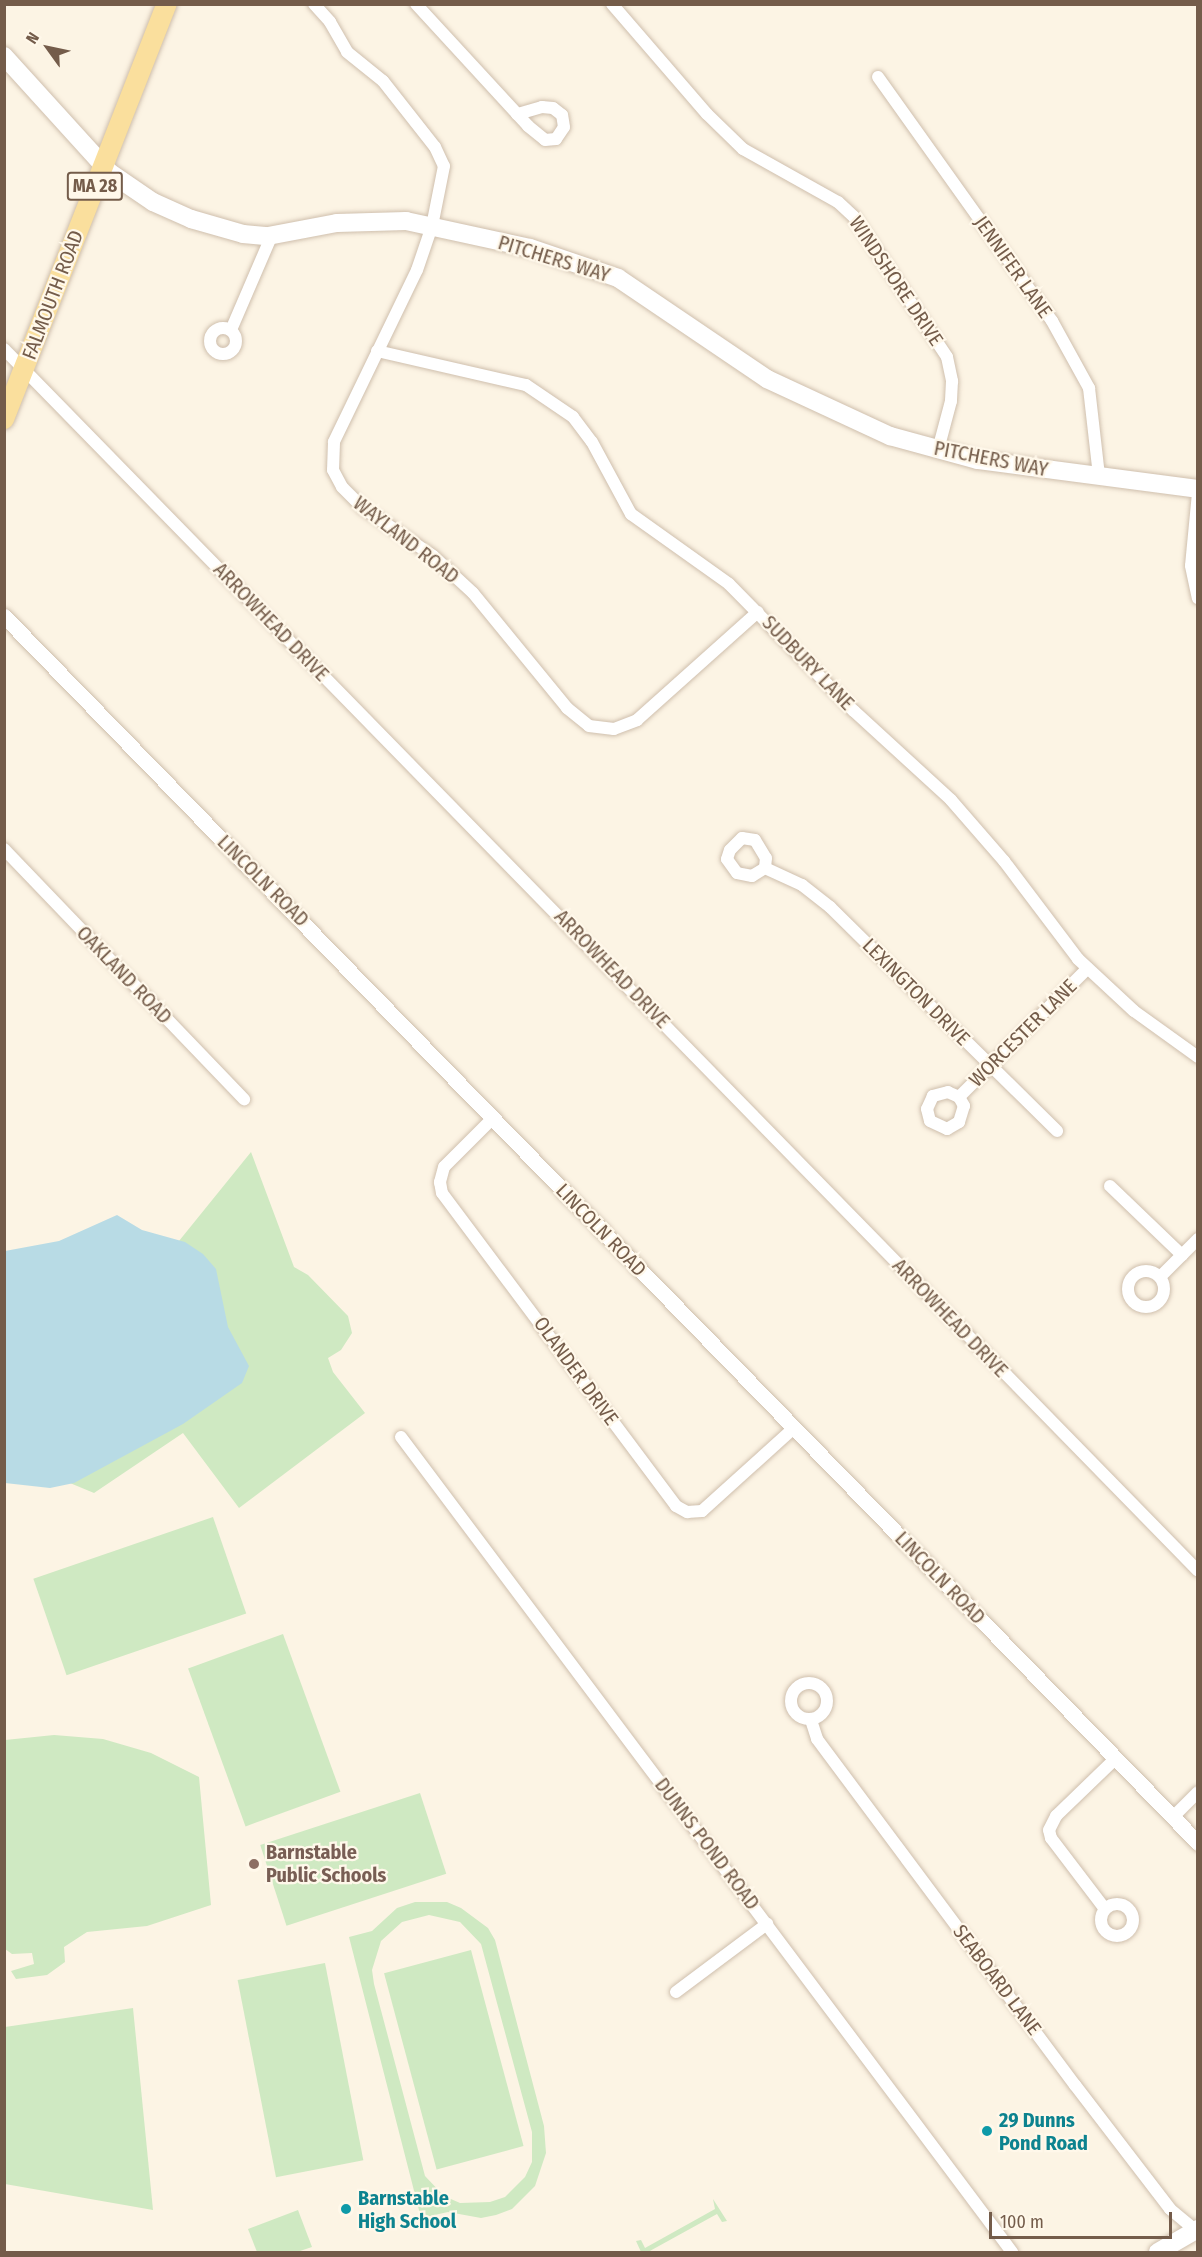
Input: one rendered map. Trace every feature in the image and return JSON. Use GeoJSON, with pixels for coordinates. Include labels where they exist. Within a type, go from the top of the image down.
{"type":"FeatureCollection","features":[{"type":"Feature","properties":{"kind":"main road","name":"FALMOUTH ROAD"},"geometry":{"type":"LineString","coordinates":[[4,419],[167,4]]}},
{"type":"Feature","properties":{"kind":"main road","name":"PITCHERS WAY"},"geometry":{"type":"LineString","coordinates":[[4,56],[103,165],[136,191],[184,216],[243,234],[272,235],[373,220],[432,226],[530,248],[618,278],[788,391],[855,423],[938,450],[1003,464],[1197,491]]}},
{"type":"Feature","properties":{"kind":"main road"},"geometry":{"type":"LineString","coordinates":[[1158,2253],[1196,2230]]}},
{"type":"Feature","properties":{"kind":"street","name":"WAYLAND ROAD"},"geometry":{"type":"LineString","coordinates":[[314,4],[330,22],[347,52],[383,81],[441,158],[444,177],[432,226],[417,270],[334,442],[332,459],[337,480],[363,508],[433,556],[473,593],[581,722],[606,730],[630,725],[658,706],[758,612]]}},
{"type":"Feature","properties":{"kind":"street"},"geometry":{"type":"LineString","coordinates":[[416,4],[517,114]]}},
{"type":"Feature","properties":{"kind":"street","name":"WINDSHORE DRIVE"},"geometry":{"type":"LineString","coordinates":[[612,4],[736,144],[838,202],[862,227],[947,357],[952,381],[951,401],[938,450]]}},
{"type":"Feature","properties":{"kind":"street","name":"JENNIFER LANE"},"geometry":{"type":"LineString","coordinates":[[878,78],[1052,321],[1089,388],[1099,476]]}},
{"type":"Feature","properties":{"kind":"street"},"geometry":{"type":"LineString","coordinates":[[231,330],[272,235]]}},
{"type":"Feature","properties":{"kind":"street","name":"ARROWHEAD DRIVE"},"geometry":{"type":"LineString","coordinates":[[4,349],[1197,1571]]}},
{"type":"Feature","properties":{"kind":"street","name":"SUDBURY LANE"},"geometry":{"type":"LineString","coordinates":[[377,351],[514,381],[550,399],[586,433],[636,519],[720,575],[854,711],[965,815],[1088,968],[1134,1011],[1197,1057]]}},
{"type":"Feature","properties":{"kind":"street"},"geometry":{"type":"LineString","coordinates":[[1197,491],[1191,566],[1197,598]]}},
{"type":"Feature","properties":{"kind":"street","name":"LINCOLN ROAD"},"geometry":{"type":"LineString","coordinates":[[4,616],[1197,1843]]}},
{"type":"Feature","properties":{"kind":"street","name":"OAKLAND ROAD"},"geometry":{"type":"LineString","coordinates":[[4,849],[244,1099]]}},
{"type":"Feature","properties":{"kind":"street","name":"LEXINGTON DRIVE"},"geometry":{"type":"LineString","coordinates":[[765,868],[802,885],[830,907],[1057,1131]]}},
{"type":"Feature","properties":{"kind":"street","name":"WORCESTER LANE"},"geometry":{"type":"LineString","coordinates":[[959,1097],[1088,968]]}},
{"type":"Feature","properties":{"kind":"street","name":"OLANDER DRIVE"},"geometry":{"type":"LineString","coordinates":[[493,1118],[444,1167],[440,1182],[442,1193],[676,1506],[687,1512],[702,1511],[794,1428]]}},
{"type":"Feature","properties":{"kind":"street"},"geometry":{"type":"LineString","coordinates":[[1110,1186],[1182,1255]]}},
{"type":"Feature","properties":{"kind":"street"},"geometry":{"type":"LineString","coordinates":[[1160,1277],[1197,1239]]}},
{"type":"Feature","properties":{"kind":"street","name":"DUNNS POND ROAD"},"geometry":{"type":"LineString","coordinates":[[401,1437],[1012,2253]]}},
{"type":"Feature","properties":{"kind":"street","name":"SEABOARD LANE"},"geometry":{"type":"LineString","coordinates":[[811,1720],[817,1739],[1101,2119],[1170,2209],[1196,2230]]}},
{"type":"Feature","properties":{"kind":"street"},"geometry":{"type":"LineString","coordinates":[[1105,1909],[1051,1838],[1049,1830],[1056,1815],[1116,1758]]}},
{"type":"Feature","properties":{"kind":"street"},"geometry":{"type":"LineString","coordinates":[[1173,1816],[1197,1792]]}},
{"type":"Feature","properties":{"kind":"street"},"geometry":{"type":"LineString","coordinates":[[676,1992],[767,1924]]}},
{"type":"Feature","properties":{"kind":"green space"},"geometry":{"type":"Polygon","coordinates":[[[251,1152],[294,1267],[308,1275],[348,1316],[352,1333],[341,1350],[328,1358],[333,1372],[365,1413],[239,1508],[183,1433],[94,1493],[5,1456],[251,1152]]]}},
{"type":"Feature","properties":{"kind":"green space"},"geometry":{"type":"Polygon","coordinates":[[[213,1517],[246,1613],[67,1675],[33,1579],[213,1517]]]}},
{"type":"Feature","properties":{"kind":"green space"},"geometry":{"type":"Polygon","coordinates":[[[283,1634],[340,1792],[246,1826],[188,1669],[283,1634]]]}},
{"type":"Feature","properties":{"kind":"green space"},"geometry":{"type":"Polygon","coordinates":[[[54,1735],[103,1739],[151,1753],[199,1777],[211,1905],[147,1926],[87,1932],[64,1947],[65,1962],[47,1975],[16,1979],[11,1971],[34,1964],[32,1953],[12,1954],[5,1949],[5,1740],[54,1735]]]}},
{"type":"Feature","properties":{"kind":"green space"},"geometry":{"type":"Polygon","coordinates":[[[420,1793],[446,1874],[286,1926],[260,1845],[420,1793]]]}},
{"type":"Feature","properties":{"kind":"green space"},"geometry":{"type":"Polygon","coordinates":[[[415,1902],[447,1902],[461,1908],[488,1928],[495,1940],[544,2126],[546,2153],[535,2186],[512,2209],[496,2215],[481,2218],[448,2212],[421,2218],[349,1937],[372,1931],[397,1908],[415,1902]],[[429,1915],[402,1922],[381,1941],[372,1970],[425,2176],[444,2196],[460,2203],[490,2202],[505,2197],[525,2177],[532,2162],[532,2132],[481,1944],[460,1922],[429,1915]]]}},
{"type":"Feature","properties":{"kind":"green space"},"geometry":{"type":"Polygon","coordinates":[[[471,1950],[524,2146],[437,2169],[384,1973],[471,1950]]]}},
{"type":"Feature","properties":{"kind":"green space"},"geometry":{"type":"Polygon","coordinates":[[[325,1963],[363,2160],[276,2177],[238,1980],[325,1963]]]}},
{"type":"Feature","properties":{"kind":"green space"},"geometry":{"type":"Polygon","coordinates":[[[133,2008],[153,2210],[5,2184],[5,2027],[133,2008]]]}},
{"type":"Feature","properties":{"kind":"green space"},"geometry":{"type":"Polygon","coordinates":[[[713,2199],[727,2221],[722,2222],[717,2214],[648,2252],[641,2252],[636,2241],[641,2240],[645,2248],[715,2209],[713,2199]]]}},
{"type":"Feature","properties":{"kind":"green space"},"geometry":{"type":"Polygon","coordinates":[[[298,2210],[312,2247],[297,2252],[257,2252],[248,2229],[298,2210]]]}},
{"type":"Feature","properties":{"kind":"water"},"geometry":{"type":"Polygon","coordinates":[[[117,1215],[142,1230],[185,1242],[203,1254],[216,1269],[228,1327],[249,1366],[242,1383],[183,1424],[74,1483],[50,1488],[5,1483],[5,1251],[59,1241],[117,1215]]]}},
{"type":"Feature","properties":{"kind":"place","name":"Barnstable Public Schools"},"geometry":{"type":"Point","coordinates":[254,1864]}},
{"type":"Feature","properties":{"kind":"place","name":"29 Dunns Pond Road"},"geometry":{"type":"Point","coordinates":[987,2131]}},
{"type":"Feature","properties":{"kind":"place","name":"Barnstable High School"},"geometry":{"type":"Point","coordinates":[346,2209]}}]}
